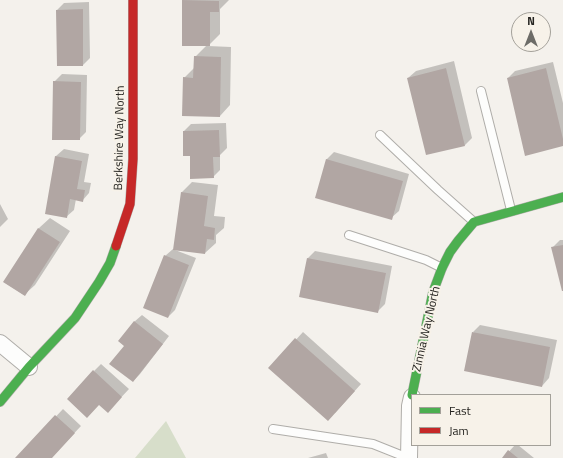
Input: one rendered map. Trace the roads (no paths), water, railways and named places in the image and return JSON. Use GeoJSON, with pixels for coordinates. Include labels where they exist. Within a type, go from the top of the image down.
{"type":"FeatureCollection","features":[{"type":"Feature","properties":{"kind":"street","name":"Berkshire Way North"},"geometry":{"type":"LineString","coordinates":[[0,402],[75,318],[110,263],[118,242],[130,204],[133,159],[133,0]]}},
{"type":"Feature","properties":{"kind":"street"},"geometry":{"type":"LineString","coordinates":[[474,222],[563,197]]}},
{"type":"Feature","properties":{"kind":"street","name":"Zinnia Way North"},"geometry":{"type":"LineString","coordinates":[[412,394],[433,292],[450,252],[474,222]]}},
{"type":"Feature","properties":{"kind":"street"},"geometry":{"type":"LineString","coordinates":[[0,343],[29,368]]}},
{"type":"Feature","properties":{"kind":"street","name":"Zinnia Way North"},"geometry":{"type":"LineString","coordinates":[[408,458],[411,401]]}},
{"type":"Feature","properties":{"kind":"lane"},"geometry":{"type":"LineString","coordinates":[[481,91],[512,211]]}},
{"type":"Feature","properties":{"kind":"lane"},"geometry":{"type":"LineString","coordinates":[[380,135],[474,222]]}},
{"type":"Feature","properties":{"kind":"lane"},"geometry":{"type":"LineString","coordinates":[[349,235],[426,260],[442,268]]}},
{"type":"Feature","properties":{"kind":"lane"},"geometry":{"type":"LineString","coordinates":[[273,429],[373,444],[408,458]]}}]}
